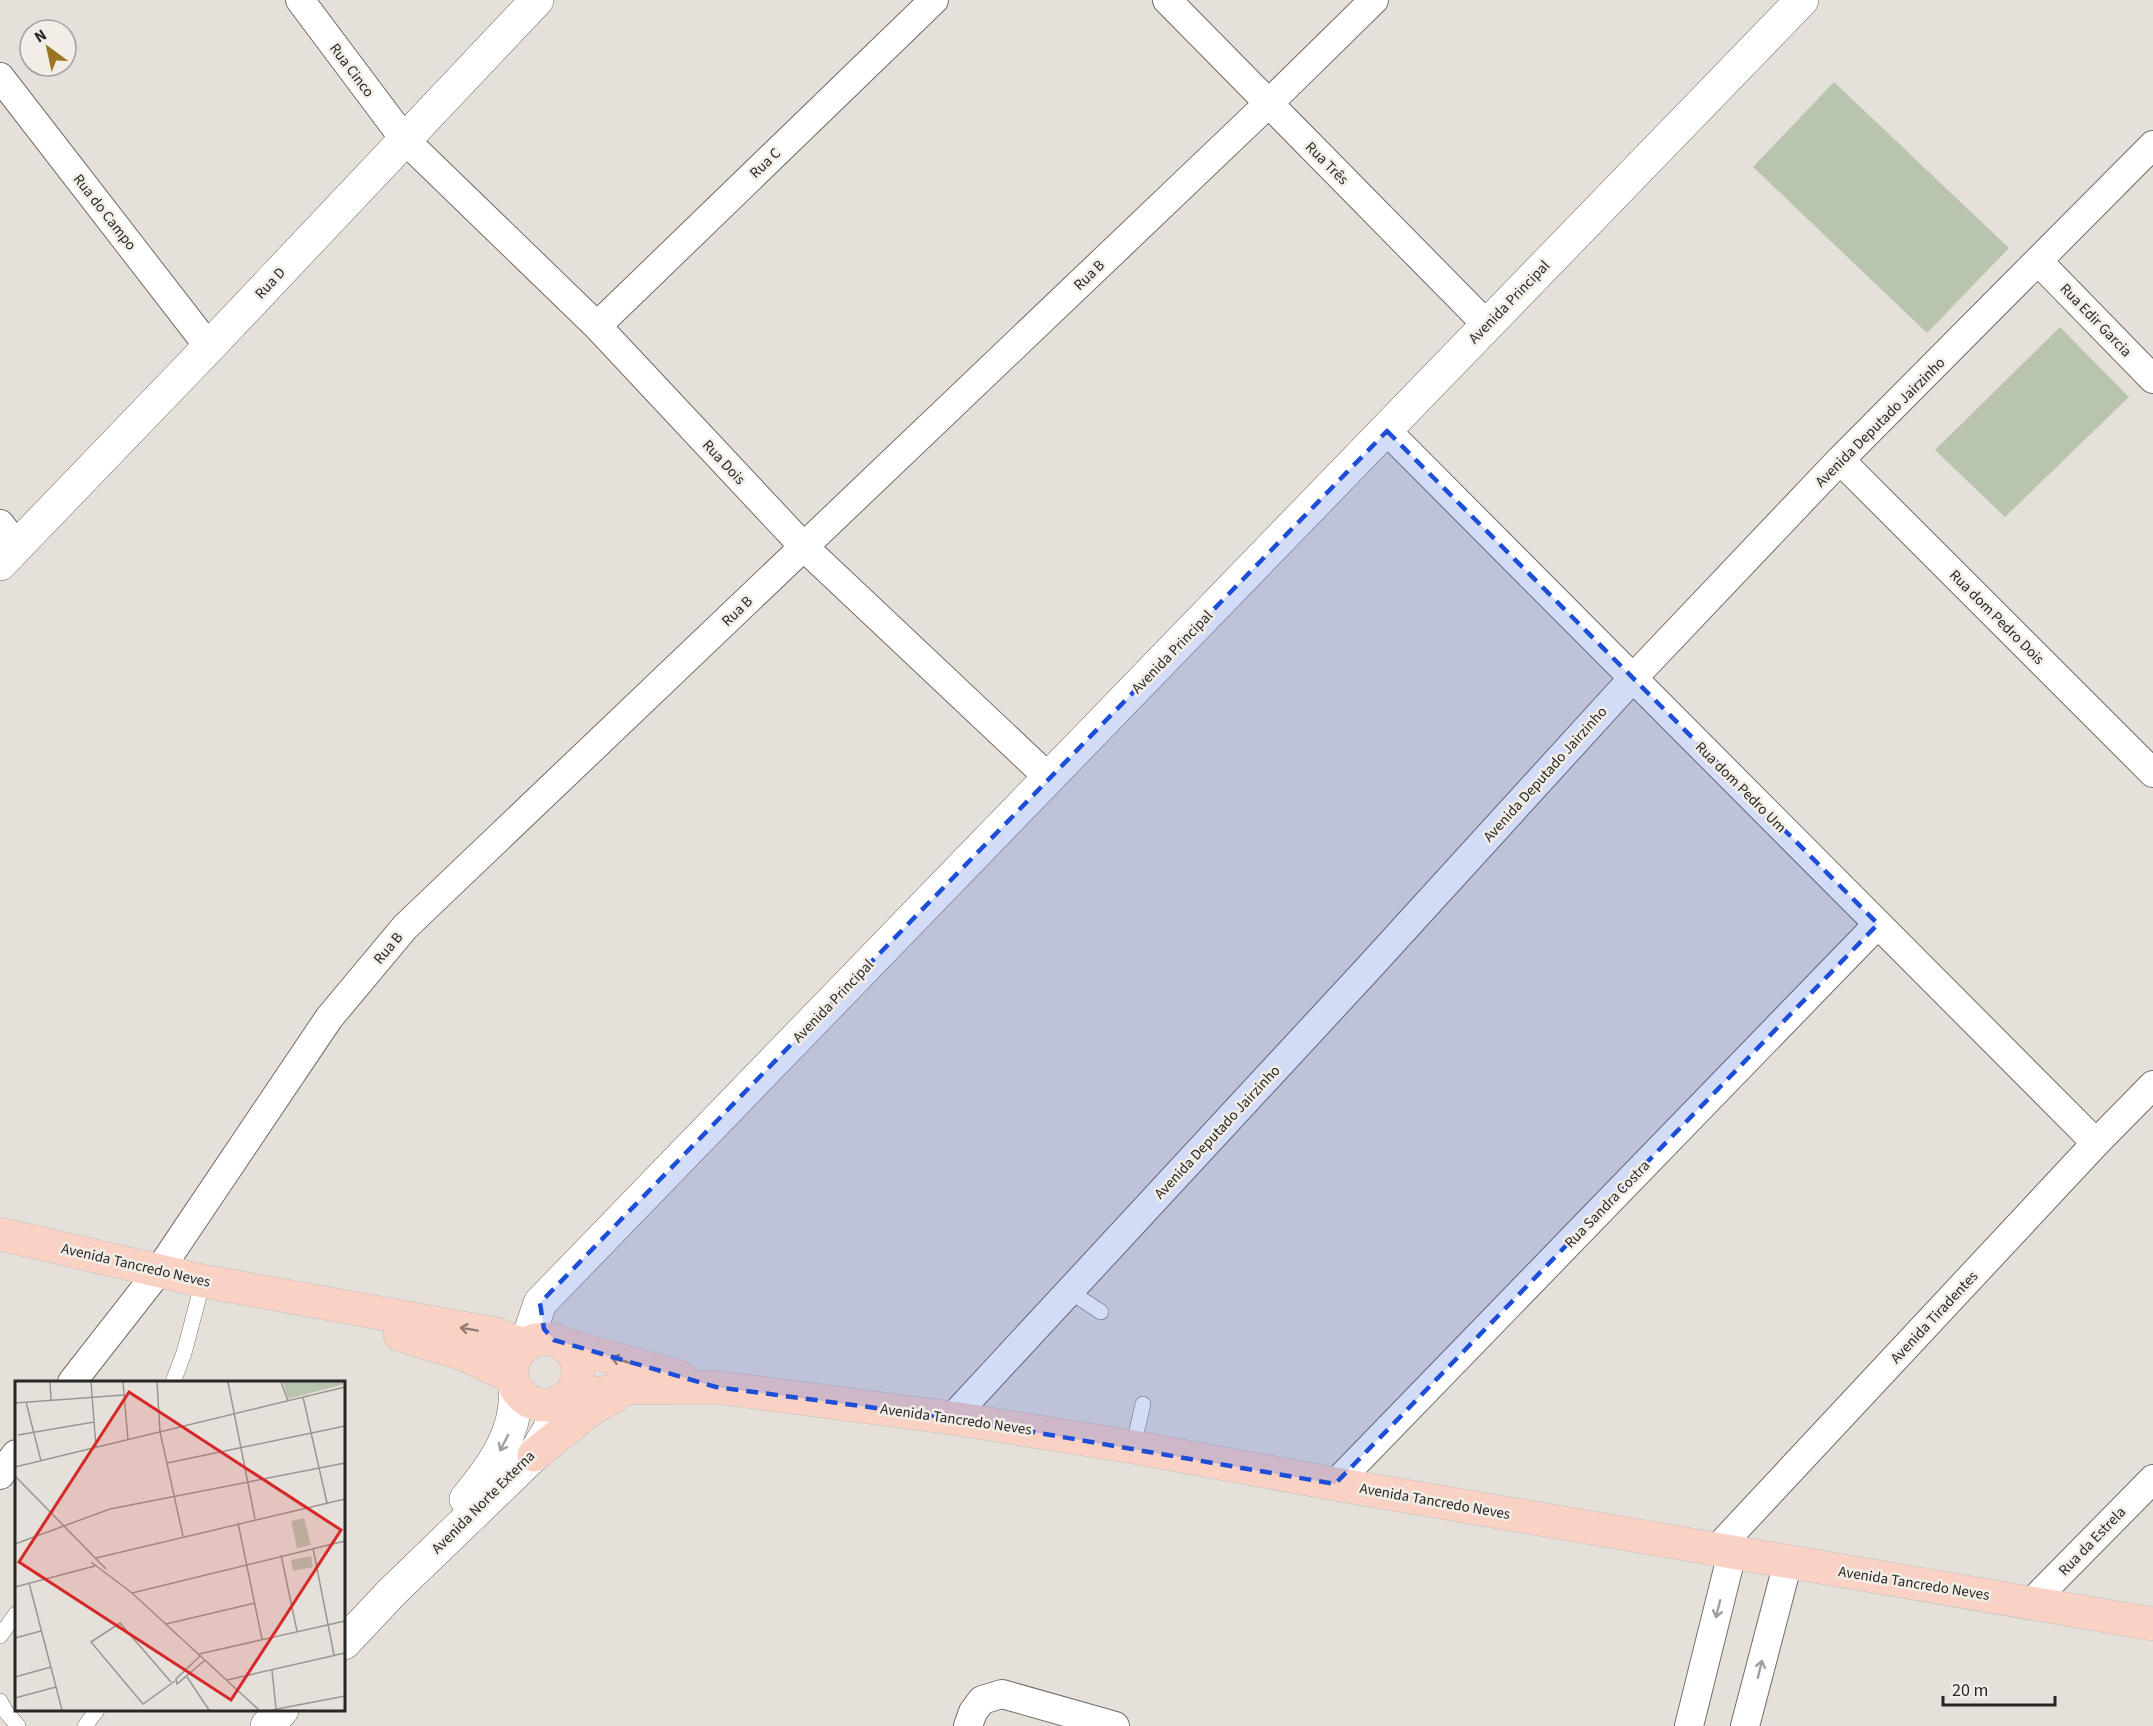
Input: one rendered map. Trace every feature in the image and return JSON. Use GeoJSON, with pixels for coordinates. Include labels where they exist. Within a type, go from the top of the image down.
{"type":"FeatureCollection","features":[{"type":"Feature","properties":{"kind":"main road","name":"Avenida Tancredo Neves"},"geometry":{"type":"LineString","coordinates":[[0,1234],[202,1281],[543,1343],[716,1387],[952,1418],[1133,1446],[1335,1484],[2153,1624]]}},
{"type":"Feature","properties":{"kind":"main road","name":"Avenida Tancredo Neves"},"geometry":{"type":"LineString","coordinates":[[273,1295],[463,1354],[514,1382]]}},
{"type":"Feature","properties":{"kind":"main road"},"geometry":{"type":"LineString","coordinates":[[543,1343],[571,1351],[577,1360],[577,1381],[573,1391],[562,1401],[551,1405],[534,1404],[526,1400],[514,1382],[514,1360],[543,1343]]}},
{"type":"Feature","properties":{"kind":"main road","name":"Avenida Tancredo Neves"},"geometry":{"type":"LineString","coordinates":[[562,1401],[602,1391],[631,1388],[716,1387]]}},
{"type":"Feature","properties":{"kind":"main road"},"geometry":{"type":"LineString","coordinates":[[534,1455],[590,1410],[631,1388]]}},
{"type":"Feature","properties":{"kind":"street","name":"Rua Cinco"},"geometry":{"type":"LineString","coordinates":[[300,0],[405,140]]}},
{"type":"Feature","properties":{"kind":"street","name":"Rua D"},"geometry":{"type":"LineString","coordinates":[[6,545],[209,347],[537,0]]}},
{"type":"Feature","properties":{"kind":"street","name":"Rua C"},"geometry":{"type":"LineString","coordinates":[[597,326],[934,0]]}},
{"type":"Feature","properties":{"kind":"street","name":"Rua Três"},"geometry":{"type":"LineString","coordinates":[[1167,0],[1487,325]]}},
{"type":"Feature","properties":{"kind":"street","name":"Rua B"},"geometry":{"type":"LineString","coordinates":[[74,1381],[159,1272],[329,1018],[405,927],[1269,104],[1374,0]]}},
{"type":"Feature","properties":{"kind":"street","name":"Avenida Principal"},"geometry":{"type":"LineString","coordinates":[[543,1343],[544,1329],[540,1303],[1802,0]]}},
{"type":"Feature","properties":{"kind":"street","name":"Rua do Campo"},"geometry":{"type":"LineString","coordinates":[[0,76],[209,347]]}},
{"type":"Feature","properties":{"kind":"street","name":"Rua Dois"},"geometry":{"type":"LineString","coordinates":[[405,140],[597,326],[804,547],[1048,778]]}},
{"type":"Feature","properties":{"kind":"street","name":"Avenida Deputado Jairzinho"},"geometry":{"type":"LineString","coordinates":[[952,1418],[1365,972],[1632,678],[1840,460],[2153,145]]}},
{"type":"Feature","properties":{"kind":"street","name":"Rua Edir Garcia"},"geometry":{"type":"LineString","coordinates":[[2039,262],[2153,379]]}},
{"type":"Feature","properties":{"kind":"street","name":"Rua dom Pedro Um"},"geometry":{"type":"LineString","coordinates":[[1387,431],[2096,1143]]}},
{"type":"Feature","properties":{"kind":"street","name":"Rua dom Pedro Dois"},"geometry":{"type":"LineString","coordinates":[[1840,460],[2153,773]]}},
{"type":"Feature","properties":{"kind":"street","name":"Rua Sandra Costra"},"geometry":{"type":"LineString","coordinates":[[1335,1484],[1878,924]]}},
{"type":"Feature","properties":{"kind":"street","name":"Avenida Tiradentes"},"geometry":{"type":"LineString","coordinates":[[1724,1551],[2096,1143],[2153,1085]]}},
{"type":"Feature","properties":{"kind":"street","name":"Avenida Norte Externa"},"geometry":{"type":"LineString","coordinates":[[392,1592],[482,1480],[502,1447],[516,1411],[514,1382]]}},
{"type":"Feature","properties":{"kind":"street","name":"Avenida Norte Externa"},"geometry":{"type":"LineString","coordinates":[[345,1642],[392,1592],[534,1455],[549,1430],[562,1401]]}},
{"type":"Feature","properties":{"kind":"street"},"geometry":{"type":"LineString","coordinates":[[0,1475],[15,1455]]}},
{"type":"Feature","properties":{"kind":"street","name":"Rua da Estrela"},"geometry":{"type":"LineString","coordinates":[[2031,1603],[2153,1479]]}},
{"type":"Feature","properties":{"kind":"street"},"geometry":{"type":"LineString","coordinates":[[1689,1726],[1724,1551]]}},
{"type":"Feature","properties":{"kind":"street"},"geometry":{"type":"LineString","coordinates":[[1745,1726],[1788,1562]]}},
{"type":"Feature","properties":{"kind":"street"},"geometry":{"type":"LineString","coordinates":[[968,1726],[973,1712],[982,1700],[1002,1694],[1115,1726]]}},
{"type":"Feature","properties":{"kind":"street"},"geometry":{"type":"LineString","coordinates":[[267,1726],[281,1711]]}},
{"type":"Feature","properties":{"kind":"lane"},"geometry":{"type":"LineString","coordinates":[[174,1381],[184,1353],[202,1281]]}},
{"type":"Feature","properties":{"kind":"lane"},"geometry":{"type":"LineString","coordinates":[[1069,1291],[1101,1312]]}},
{"type":"Feature","properties":{"kind":"lane"},"geometry":{"type":"LineString","coordinates":[[1133,1446],[1143,1404]]}},
{"type":"Feature","properties":{"kind":"lane"},"geometry":{"type":"LineString","coordinates":[[0,1636],[15,1615]]}},
{"type":"Feature","properties":{"kind":"lane"},"geometry":{"type":"LineString","coordinates":[[0,1701],[18,1726]]}},
{"type":"Feature","properties":{"kind":"lane"},"geometry":{"type":"LineString","coordinates":[[85,1726],[96,1711]]}},
{"type":"Feature","properties":{"kind":"highlighted area"},"geometry":{"type":"Polygon","coordinates":[[[1387,431],[1878,924],[1335,1484],[952,1418],[716,1387],[554,1340],[544,1329],[540,1303],[1387,431]]]}},
{"type":"Feature","properties":{"kind":"green space"},"geometry":{"type":"Polygon","coordinates":[[[1834,82],[2009,248],[1927,333],[1753,167],[1834,82]]]}},
{"type":"Feature","properties":{"kind":"green space"},"geometry":{"type":"Polygon","coordinates":[[[2060,327],[2129,397],[2005,517],[1935,450],[2060,327]]]}}]}
